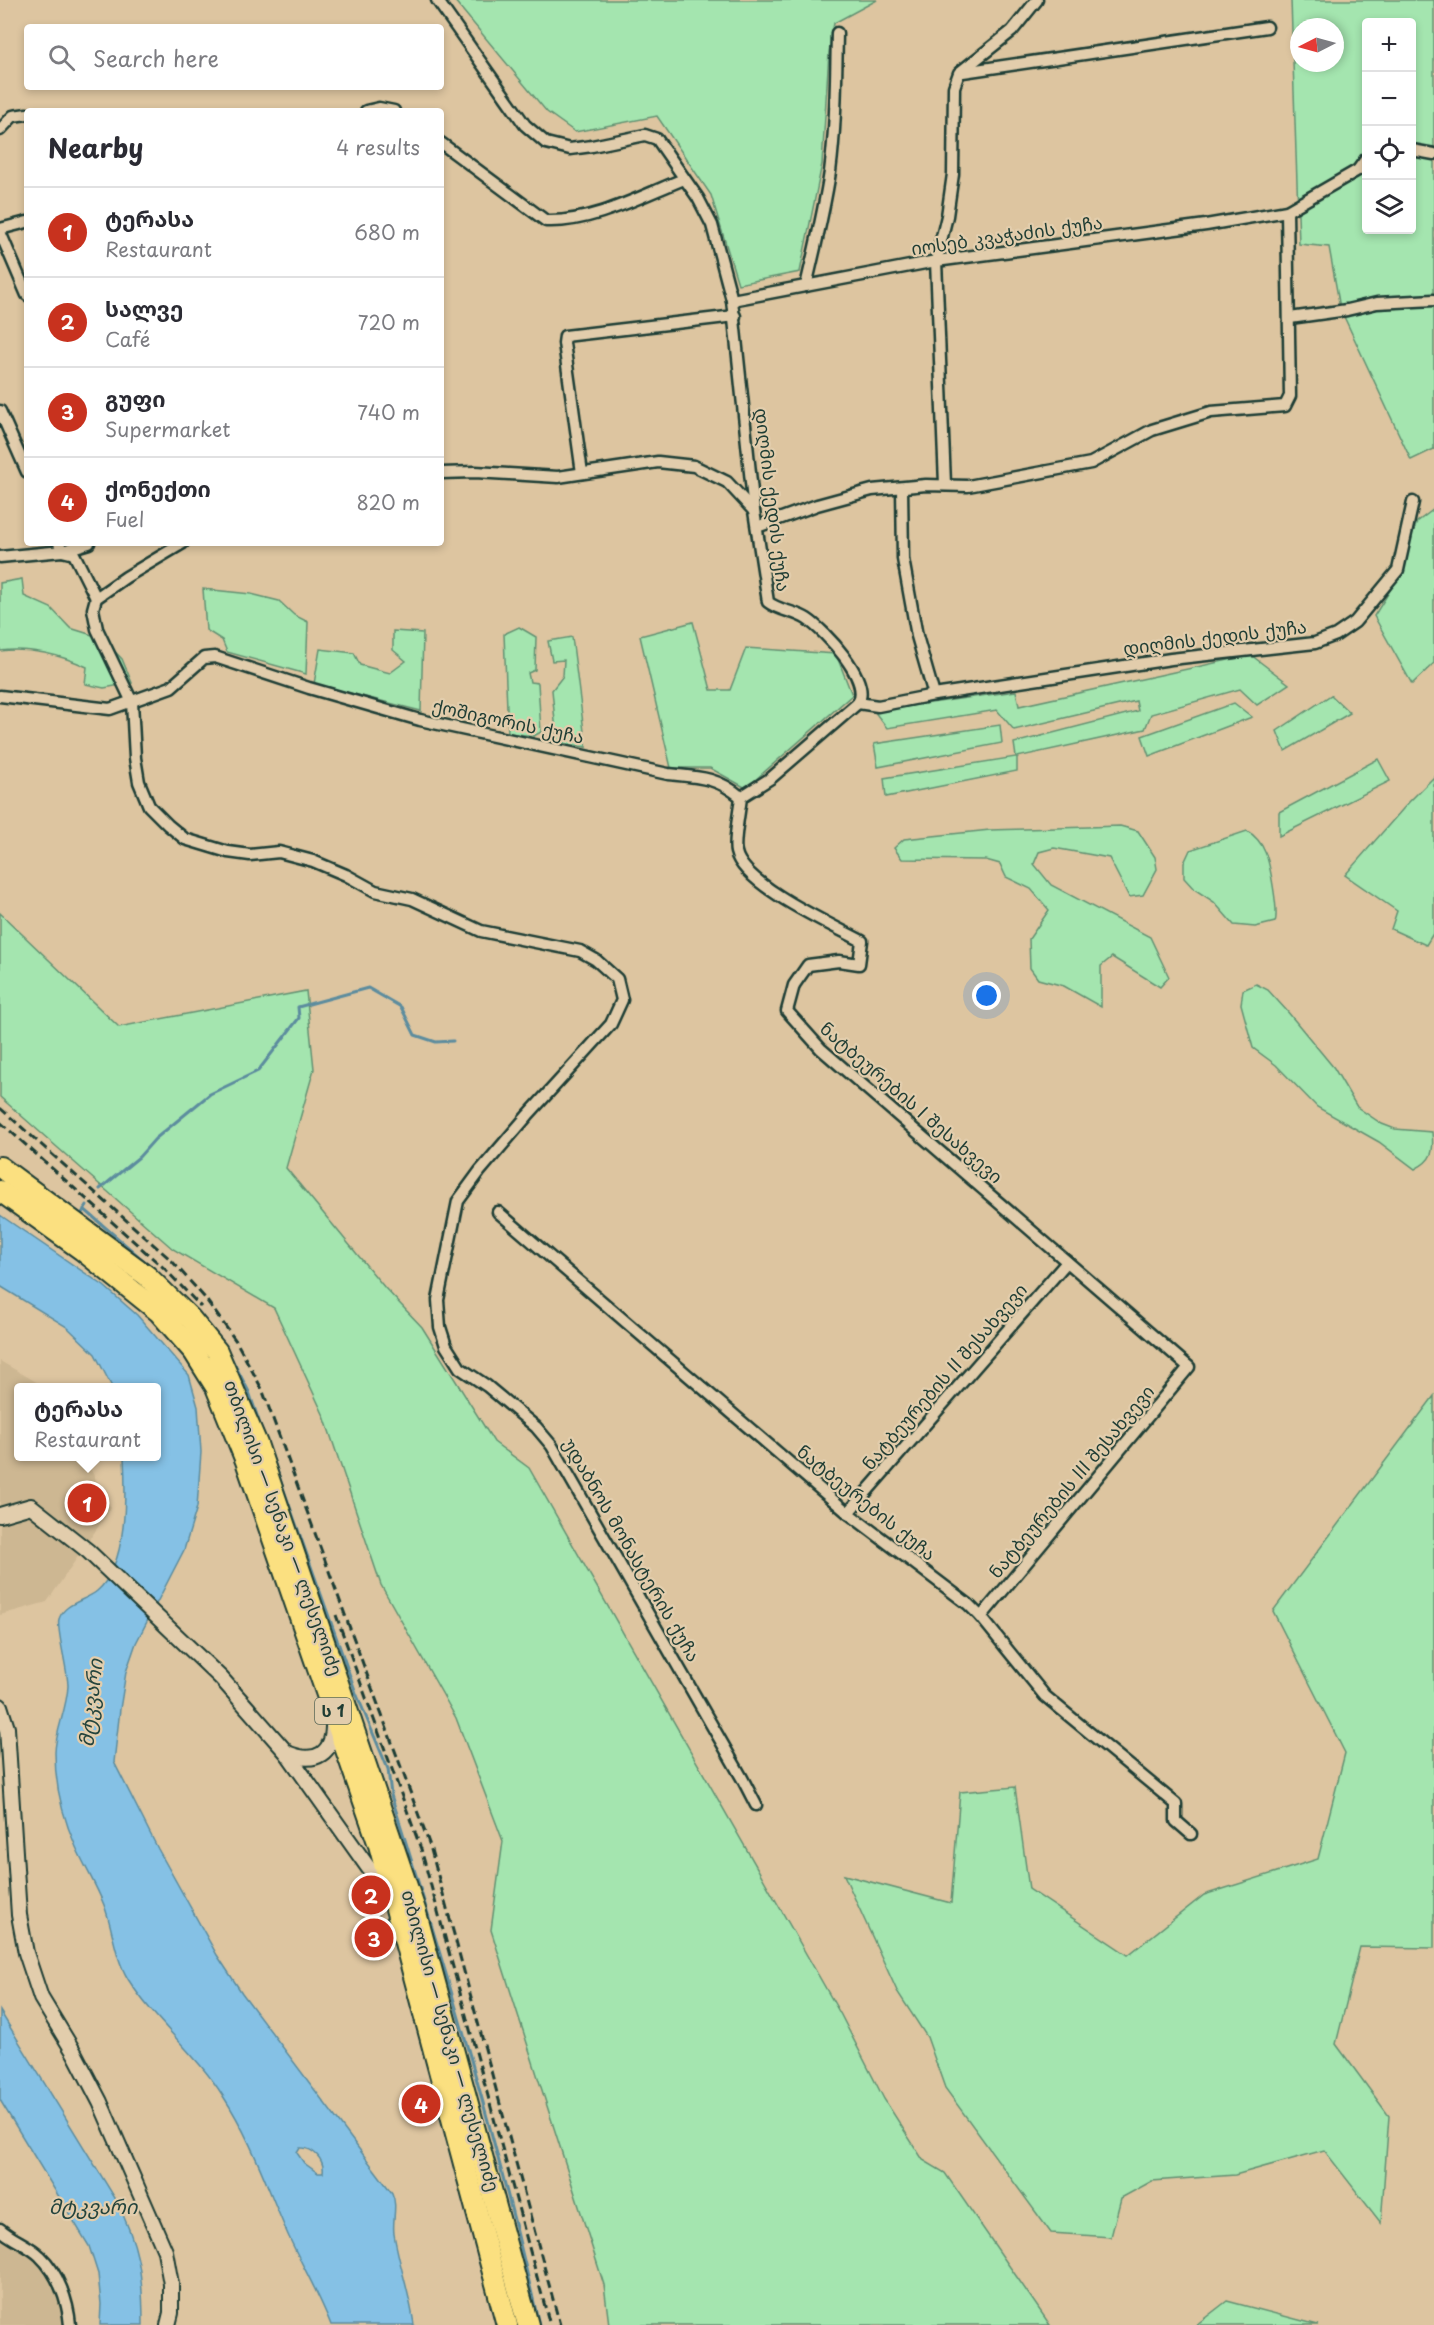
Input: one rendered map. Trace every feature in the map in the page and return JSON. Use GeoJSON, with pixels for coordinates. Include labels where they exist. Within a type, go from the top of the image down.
{"type":"FeatureCollection","features":[{"type":"Feature","properties":{"kind":"highway","name":"თბილისი — სენაკი — ლესელიძე"},"geometry":{"type":"LineString","coordinates":[[0,1167],[147,1276],[190,1318],[217,1352],[230,1376],[257,1444],[416,1913],[528,2325]]}},
{"type":"Feature","properties":{"kind":"highway","name":"თბილისი — სენაკი — ლესელიძე"},"geometry":{"type":"LineString","coordinates":[[0,1191],[138,1293],[185,1339],[216,1387],[246,1461],[379,1845],[507,2325]]}},
{"type":"Feature","properties":{"kind":"street","name":"დიღმის ქედის ქუჩა"},"geometry":{"type":"LineString","coordinates":[[437,0],[525,125],[546,143],[570,149],[645,135],[657,140],[698,198],[712,225],[735,316],[754,511],[768,602],[805,618],[819,628],[843,654],[860,688],[861,699],[858,703],[878,706],[934,695],[1171,659],[1310,645],[1336,636],[1355,622],[1398,570],[1413,502]]}},
{"type":"Feature","properties":{"kind":"street"},"geometry":{"type":"LineString","coordinates":[[945,484],[936,261],[947,216],[952,174],[954,87],[959,73],[1012,31],[1038,0]]}},
{"type":"Feature","properties":{"kind":"street"},"geometry":{"type":"LineString","coordinates":[[959,73],[1267,27]]}},
{"type":"Feature","properties":{"kind":"street"},"geometry":{"type":"LineString","coordinates":[[806,286],[830,171],[837,33]]}},
{"type":"Feature","properties":{"kind":"street"},"geometry":{"type":"LineString","coordinates":[[0,130],[12,116],[24,114]]}},
{"type":"Feature","properties":{"kind":"street"},"geometry":{"type":"LineString","coordinates":[[444,145],[546,221],[567,222],[591,216],[684,179]]}},
{"type":"Feature","properties":{"kind":"street"},"geometry":{"type":"LineString","coordinates":[[1416,151],[1434,153]]}},
{"type":"Feature","properties":{"kind":"street"},"geometry":{"type":"LineString","coordinates":[[757,527],[817,505],[872,490],[945,484],[968,486],[1091,463],[1152,430],[1211,412],[1285,406],[1290,396],[1287,211],[1358,170],[1362,164]]}},
{"type":"Feature","properties":{"kind":"street","name":"იოსებ კვაჭაძის ქუჩა"},"geometry":{"type":"LineString","coordinates":[[732,300],[936,261],[1200,226],[1287,211]]}},
{"type":"Feature","properties":{"kind":"street"},"geometry":{"type":"LineString","coordinates":[[24,223],[0,231],[24,288]]}},
{"type":"Feature","properties":{"kind":"street"},"geometry":{"type":"LineString","coordinates":[[1290,318],[1347,310],[1377,303],[1434,300]]}},
{"type":"Feature","properties":{"kind":"street"},"geometry":{"type":"LineString","coordinates":[[582,473],[565,336],[735,316]]}},
{"type":"Feature","properties":{"kind":"street"},"geometry":{"type":"LineString","coordinates":[[0,411],[24,465]]}},
{"type":"Feature","properties":{"kind":"street"},"geometry":{"type":"LineString","coordinates":[[444,473],[475,472],[558,477],[658,462],[694,466],[727,482],[754,511]]}},
{"type":"Feature","properties":{"kind":"street"},"geometry":{"type":"LineString","coordinates":[[902,488],[903,559],[917,636],[934,695]]}},
{"type":"Feature","properties":{"kind":"street"},"geometry":{"type":"LineString","coordinates":[[132,702],[97,629],[93,609],[96,598],[178,546]]}},
{"type":"Feature","properties":{"kind":"street"},"geometry":{"type":"LineString","coordinates":[[0,557],[60,547],[74,554],[96,598]]}},
{"type":"Feature","properties":{"kind":"street","name":"ქოშიგორის ქუჩა"},"geometry":{"type":"LineString","coordinates":[[0,696],[110,709],[171,687],[204,658],[215,657],[309,688],[420,720],[668,774],[709,778],[728,786],[741,797]]}},
{"type":"Feature","properties":{"kind":"street","name":"უდაბნოს მონასტერის ქუჩა"},"geometry":{"type":"LineString","coordinates":[[132,702],[135,758],[139,782],[149,806],[185,839],[228,852],[250,855],[279,852],[313,861],[375,891],[412,899],[481,931],[580,951],[596,960],[617,979],[622,1000],[611,1024],[528,1115],[480,1171],[458,1201],[438,1300],[440,1327],[447,1346],[460,1368],[487,1386],[520,1413],[552,1446],[756,1805]]}},
{"type":"Feature","properties":{"kind":"street"},"geometry":{"type":"LineString","coordinates":[[741,797],[771,778],[858,703]]}},
{"type":"Feature","properties":{"kind":"street","name":"ნატბეურების I შესახვევი"},"geometry":{"type":"LineString","coordinates":[[741,797],[735,852],[744,868],[775,894],[862,941],[859,964],[839,961],[808,965],[794,985],[787,1011],[821,1049],[1189,1368]]}},
{"type":"Feature","properties":{"kind":"street","name":"ნატბეურების ქუჩა"},"geometry":{"type":"LineString","coordinates":[[498,1212],[848,1513],[968,1604],[1045,1696],[1176,1804],[1176,1821],[1191,1834]]}},
{"type":"Feature","properties":{"kind":"street","name":"ნატბეურების II შესახვევი"},"geometry":{"type":"LineString","coordinates":[[848,1513],[1067,1262]]}},
{"type":"Feature","properties":{"kind":"street","name":"ნატბეურების III შესახვევი"},"geometry":{"type":"LineString","coordinates":[[981,1617],[1189,1368]]}},
{"type":"Feature","properties":{"kind":"street"},"geometry":{"type":"LineString","coordinates":[[0,1515],[31,1506],[88,1551],[221,1678],[287,1753],[398,1911]]}},
{"type":"Feature","properties":{"kind":"street"},"geometry":{"type":"LineString","coordinates":[[0,1706],[7,1728],[20,1915],[26,1953],[41,1998],[75,2054],[99,2102],[165,2251],[171,2284],[171,2313],[168,2325]]}},
{"type":"Feature","properties":{"kind":"street"},"geometry":{"type":"LineString","coordinates":[[287,1753],[299,1758],[316,1757],[321,1754],[332,1742],[333,1711]]}},
{"type":"Feature","properties":{"kind":"street"},"geometry":{"type":"LineString","coordinates":[[0,2229],[39,2255],[57,2277],[70,2325]]}},
{"type":"Feature","properties":{"kind":"shaded area"},"geometry":{"type":"Polygon","coordinates":[[[0,1361],[38,1383],[14,1383],[14,1461],[86,1461],[111,1508],[47,1602],[0,1615],[0,1361]]]}},
{"type":"Feature","properties":{"kind":"shaded area"},"geometry":{"type":"Polygon","coordinates":[[[6,2238],[36,2255],[54,2276],[66,2325],[0,2325],[0,2239],[6,2238]]]}},
{"type":"Feature","properties":{"kind":"green space"},"geometry":{"type":"Polygon","coordinates":[[[454,0],[877,0],[834,23],[829,52],[822,164],[800,272],[738,284],[711,195],[657,116],[575,132],[547,112],[454,0]]]}},
{"type":"Feature","properties":{"kind":"green space"},"geometry":{"type":"Polygon","coordinates":[[[1291,0],[1434,0],[1434,449],[1411,460],[1340,308],[1329,247],[1299,244],[1293,72],[1344,72],[1344,18],[1292,18],[1291,0]]]}},
{"type":"Feature","properties":{"kind":"green space"},"geometry":{"type":"Polygon","coordinates":[[[1434,509],[1434,663],[1412,684],[1374,616],[1391,589],[1417,522],[1434,509]]]}},
{"type":"Feature","properties":{"kind":"green space"},"geometry":{"type":"Polygon","coordinates":[[[22,579],[24,596],[51,608],[70,628],[102,638],[122,659],[132,683],[104,688],[85,684],[87,667],[77,663],[33,651],[0,651],[0,583],[22,579]]]}},
{"type":"Feature","properties":{"kind":"green space"},"geometry":{"type":"Polygon","coordinates":[[[203,589],[251,594],[279,601],[294,615],[308,622],[306,674],[227,652],[222,640],[206,630],[203,589]]]}},
{"type":"Feature","properties":{"kind":"green space"},"geometry":{"type":"Polygon","coordinates":[[[693,622],[711,690],[730,690],[746,648],[836,654],[852,695],[746,788],[710,768],[671,768],[640,636],[693,622]]]}},
{"type":"Feature","properties":{"kind":"green space"},"geometry":{"type":"Polygon","coordinates":[[[519,627],[536,637],[535,670],[528,673],[530,682],[538,683],[541,732],[534,736],[508,733],[504,634],[519,627]]]}},
{"type":"Feature","properties":{"kind":"green space"},"geometry":{"type":"Polygon","coordinates":[[[393,631],[423,633],[421,711],[314,684],[320,649],[354,653],[360,665],[390,673],[406,661],[393,650],[393,631]]]}},
{"type":"Feature","properties":{"kind":"green space"},"geometry":{"type":"Polygon","coordinates":[[[572,637],[586,747],[557,742],[552,690],[563,676],[564,660],[552,661],[548,641],[572,637]]]}},
{"type":"Feature","properties":{"kind":"green space"},"geometry":{"type":"Polygon","coordinates":[[[1251,655],[1289,684],[1257,705],[1240,689],[1151,714],[1145,729],[1017,757],[1017,771],[886,797],[884,778],[1016,757],[1014,743],[1138,711],[1136,701],[1014,730],[997,710],[887,728],[874,711],[1016,691],[1019,706],[1251,655]]]}},
{"type":"Feature","properties":{"kind":"green space"},"geometry":{"type":"Polygon","coordinates":[[[1331,695],[1350,713],[1285,751],[1277,731],[1331,695]]]}},
{"type":"Feature","properties":{"kind":"green space"},"geometry":{"type":"Polygon","coordinates":[[[1234,703],[1252,717],[1149,756],[1142,736],[1234,703]]]}},
{"type":"Feature","properties":{"kind":"green space"},"geometry":{"type":"Polygon","coordinates":[[[1000,725],[1002,743],[878,767],[874,744],[1000,725]]]}},
{"type":"Feature","properties":{"kind":"green space"},"geometry":{"type":"Polygon","coordinates":[[[1378,759],[1390,781],[1279,836],[1279,812],[1378,759]]]}},
{"type":"Feature","properties":{"kind":"green space"},"geometry":{"type":"Polygon","coordinates":[[[1434,777],[1434,932],[1426,945],[1391,929],[1397,911],[1345,875],[1434,777]]]}},
{"type":"Feature","properties":{"kind":"green space"},"geometry":{"type":"Polygon","coordinates":[[[1120,826],[1138,831],[1155,857],[1157,869],[1143,895],[1129,897],[1109,858],[1054,848],[1039,852],[1034,864],[1051,885],[1150,937],[1169,977],[1160,987],[1112,957],[1101,966],[1101,1007],[1064,986],[1038,979],[1030,968],[1029,939],[1049,910],[1031,889],[1006,877],[1000,864],[986,860],[902,859],[894,848],[904,839],[990,830],[1120,826]]]}},
{"type":"Feature","properties":{"kind":"green space"},"geometry":{"type":"Polygon","coordinates":[[[1247,831],[1258,840],[1265,852],[1276,909],[1275,922],[1255,927],[1234,925],[1214,902],[1194,889],[1184,878],[1184,863],[1190,850],[1247,831]]]}},
{"type":"Feature","properties":{"kind":"green space"},"geometry":{"type":"Polygon","coordinates":[[[0,913],[119,1027],[306,991],[314,1069],[286,1168],[385,1288],[422,1327],[494,1442],[529,1468],[841,2015],[884,2099],[923,2160],[945,2173],[1050,2325],[609,2325],[604,2285],[491,1930],[503,1841],[456,1718],[381,1585],[324,1416],[274,1308],[173,1249],[0,1097],[0,913]]]}},
{"type":"Feature","properties":{"kind":"green space"},"geometry":{"type":"Polygon","coordinates":[[[1256,984],[1268,990],[1334,1068],[1357,1107],[1382,1124],[1395,1129],[1432,1132],[1432,1150],[1426,1162],[1415,1169],[1379,1142],[1317,1107],[1276,1065],[1253,1048],[1241,1004],[1243,990],[1256,984]]]}},
{"type":"Feature","properties":{"kind":"green space"},"geometry":{"type":"Polygon","coordinates":[[[1434,1396],[1434,1948],[1360,1947],[1336,2044],[1389,2116],[1381,2223],[1324,2150],[1235,2175],[1152,2181],[1121,2198],[1111,2237],[1051,2233],[945,2088],[927,2037],[897,1991],[844,1875],[951,1903],[960,1792],[1015,1787],[1029,1889],[1128,1955],[1204,1895],[1318,1859],[1345,1753],[1273,1611],[1434,1396]]]}},
{"type":"Feature","properties":{"kind":"green space"},"geometry":{"type":"Polygon","coordinates":[[[1227,2301],[1318,2325],[1196,2325],[1227,2301]]]}},
{"type":"Feature","properties":{"kind":"water"},"geometry":{"type":"Polygon","coordinates":[[[0,1215],[104,1286],[137,1315],[189,1375],[198,1407],[201,1452],[197,1507],[184,1550],[136,1643],[126,1672],[114,1762],[158,1849],[217,1955],[242,1993],[392,2193],[395,2203],[394,2234],[414,2325],[331,2325],[233,2113],[212,2080],[138,1994],[123,1970],[104,1905],[71,1836],[58,1789],[55,1765],[56,1745],[68,1686],[59,1619],[65,1609],[97,1591],[115,1564],[120,1547],[125,1509],[124,1461],[161,1461],[161,1383],[110,1383],[95,1354],[67,1327],[0,1286],[0,1215]],[[300,2148],[297,2153],[304,2163],[318,2173],[323,2173],[320,2159],[309,2150],[300,2148]]]}},
{"type":"Feature","properties":{"kind":"water","name":"მტკვარი"},"geometry":{"type":"Polygon","coordinates":[[[0,2011],[115,2198],[130,2230],[140,2274],[143,2325],[100,2325],[101,2304],[98,2274],[89,2246],[0,2100],[0,2011]]]}},
{"type":"Feature","properties":{"kind":"waterway"},"geometry":{"type":"LineString","coordinates":[[100,1189],[139,1157],[155,1139],[210,1094],[258,1071],[299,1018],[298,1007],[368,988],[401,1007],[415,1035],[436,1042],[453,1041]]}},
{"type":"Feature","properties":{"kind":"waterway"},"geometry":{"type":"LineString","coordinates":[[82,1213],[87,1205]]}},
{"type":"Feature","properties":{"kind":"waterway"},"geometry":{"type":"LineString","coordinates":[[84,1209],[151,1267]]}},
{"type":"Feature","properties":{"kind":"waterway"},"geometry":{"type":"LineString","coordinates":[[163,1278],[190,1305]]}},
{"type":"Feature","properties":{"kind":"waterway"},"geometry":{"type":"LineString","coordinates":[[210,1328],[225,1346]]}},
{"type":"Feature","properties":{"kind":"waterway"},"geometry":{"type":"LineString","coordinates":[[228,1352],[249,1392],[266,1442]]}},
{"type":"Feature","properties":{"kind":"waterway"},"geometry":{"type":"LineString","coordinates":[[270,1451],[356,1693],[388,1769],[391,1795],[451,1992],[507,2191],[539,2325]]}},
{"type":"Feature","properties":{"kind":"railway"},"geometry":{"type":"LineString","coordinates":[[0,1108],[171,1260],[205,1298],[236,1341],[262,1389],[430,1846],[560,2325]]}},
{"type":"Feature","properties":{"kind":"railway"},"geometry":{"type":"LineString","coordinates":[[0,1122],[166,1270],[201,1307]]}},
{"type":"Feature","properties":{"kind":"railway"},"geometry":{"type":"LineString","coordinates":[[336,1615],[421,1849],[550,2325]]}},
{"type":"Feature","properties":{"kind":"place","name":"ტერასა"},"geometry":{"type":"Point","coordinates":[87,1503]}},
{"type":"Feature","properties":{"kind":"place","name":"სალვე"},"geometry":{"type":"Point","coordinates":[371,1895]}},
{"type":"Feature","properties":{"kind":"place","name":"გუფი"},"geometry":{"type":"Point","coordinates":[374,1938]}},
{"type":"Feature","properties":{"kind":"place","name":"ქონექთი"},"geometry":{"type":"Point","coordinates":[421,2104]}}]}
